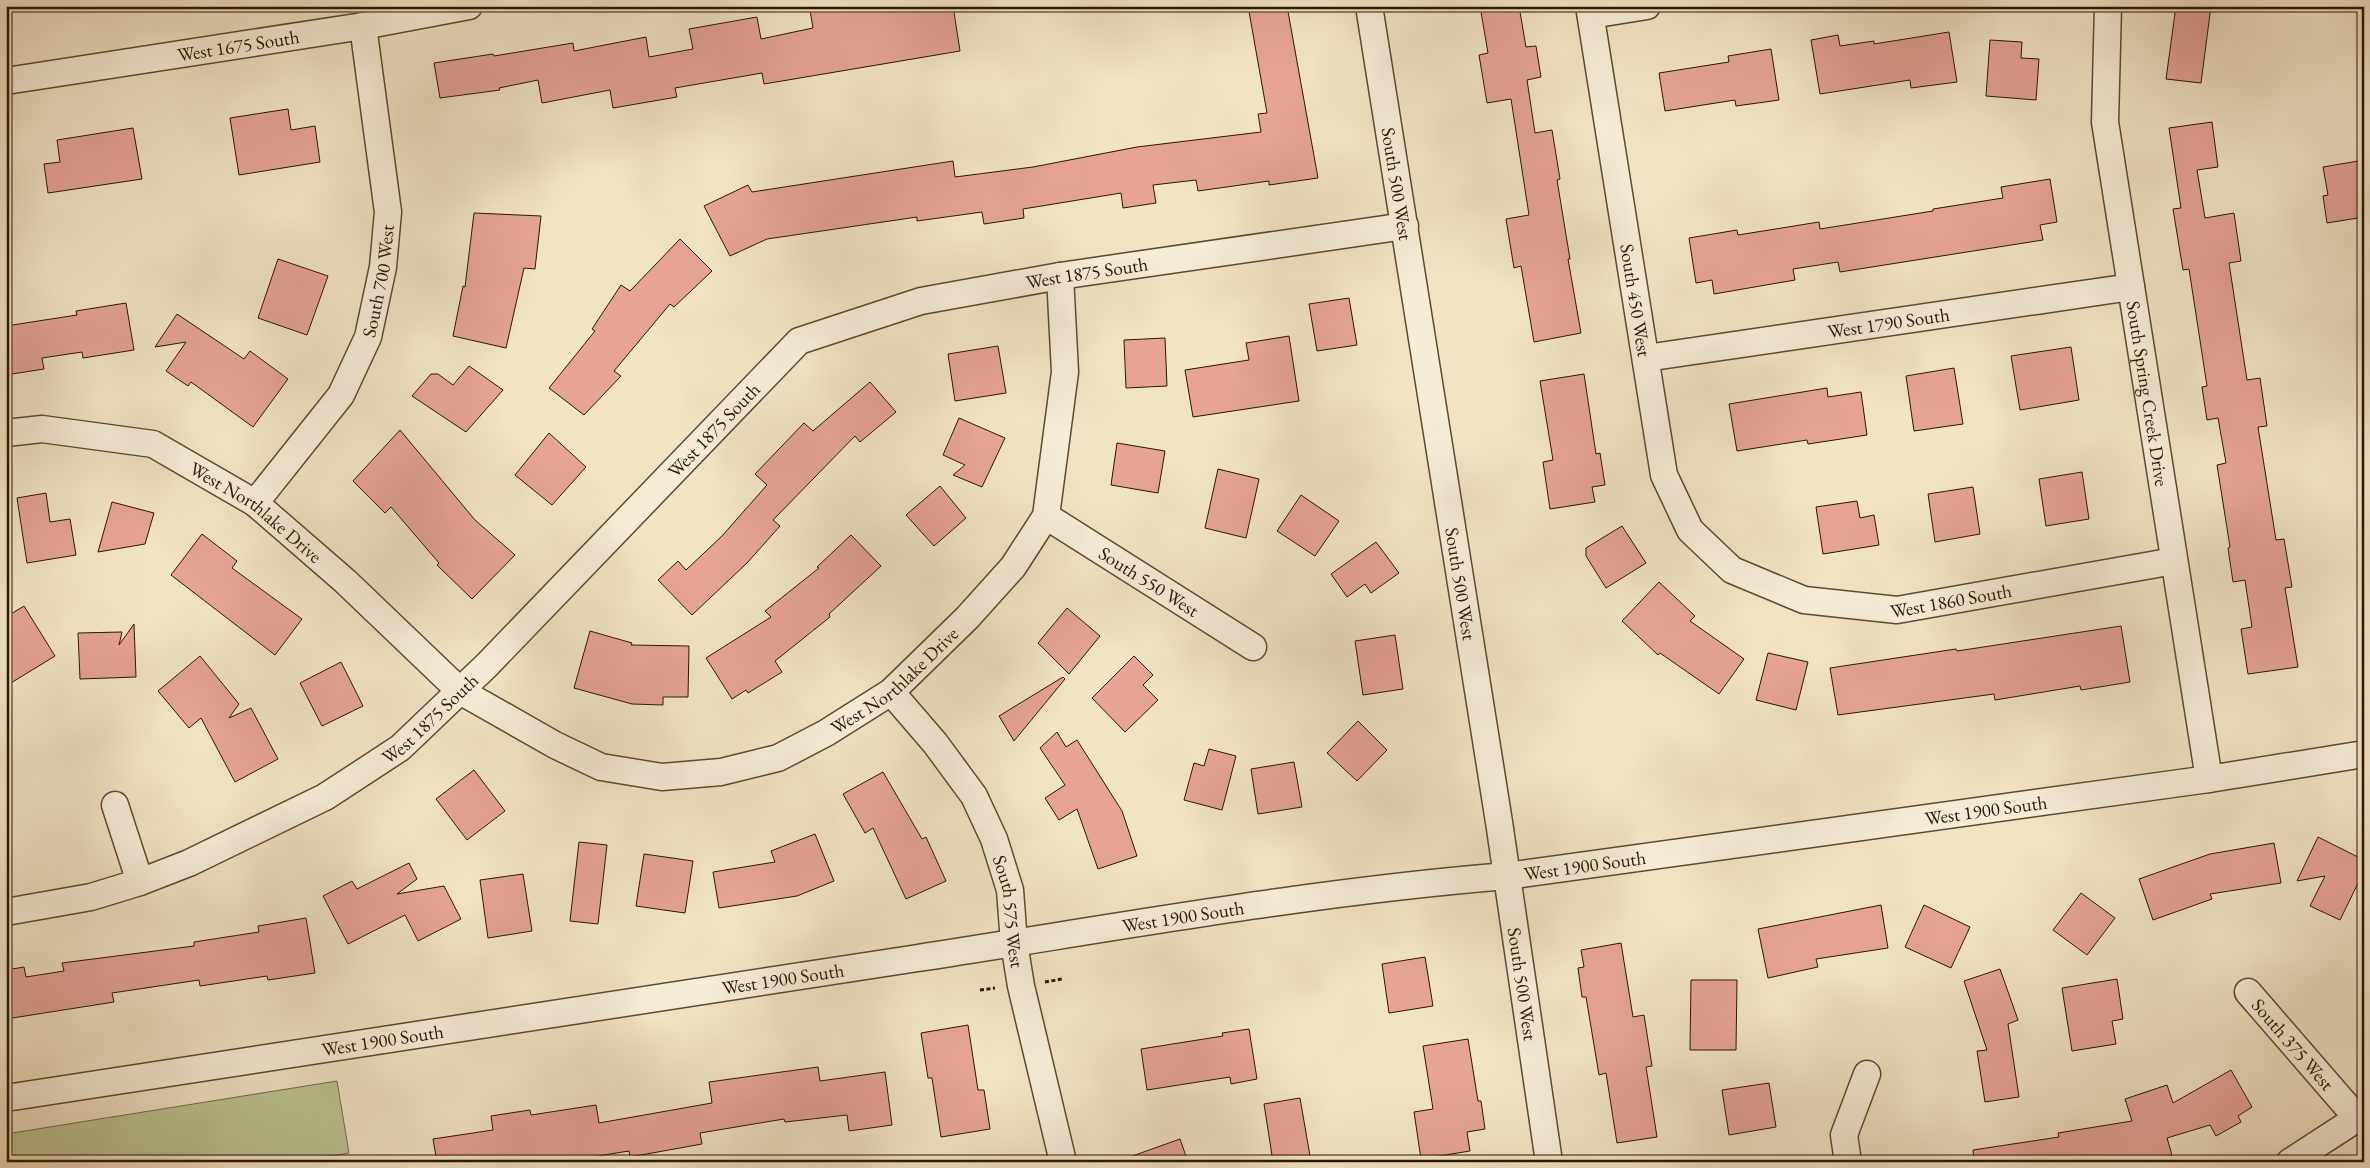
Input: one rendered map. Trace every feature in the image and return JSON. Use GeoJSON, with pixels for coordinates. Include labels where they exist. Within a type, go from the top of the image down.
{"type":"FeatureCollection","features":[{"type":"Feature","properties":{"kind":"street","name":"West 1675 South"},"geometry":{"type":"LineString","coordinates":[[6,81],[363,26],[469,6]]}},
{"type":"Feature","properties":{"kind":"street","name":"South 500 West"},"geometry":{"type":"LineString","coordinates":[[1368,6],[1405,226],[1507,876],[1549,1162]]}},
{"type":"Feature","properties":{"kind":"street"},"geometry":{"type":"LineString","coordinates":[[1590,11],[1647,6]]}},
{"type":"Feature","properties":{"kind":"street","name":"South Spring Creek Drive"},"geometry":{"type":"LineString","coordinates":[[2108,6],[2105,122],[2209,779]]}},
{"type":"Feature","properties":{"kind":"street","name":"South 450 West"},"geometry":{"type":"LineString","coordinates":[[1590,11],[1664,475],[1690,530],[1732,570]]}},
{"type":"Feature","properties":{"kind":"street","name":"South 700 West"},"geometry":{"type":"LineString","coordinates":[[255,504],[340,396],[368,337],[383,267],[388,212],[363,26]]}},
{"type":"Feature","properties":{"kind":"street","name":"West 1875 South"},"geometry":{"type":"LineString","coordinates":[[6,912],[91,896],[140,882],[189,863],[325,797],[400,748],[460,691],[799,341],[921,300],[1060,276],[1405,226]]}},
{"type":"Feature","properties":{"kind":"street","name":"West Northlake Drive"},"geometry":{"type":"LineString","coordinates":[[6,433],[42,429],[153,444],[255,504],[346,581],[460,691],[555,745],[601,767],[662,777],[721,772],[778,758],[826,733],[891,692],[967,618],[1013,567],[1046,516],[1065,372],[1060,276]]}},
{"type":"Feature","properties":{"kind":"street","name":"West 1790 South"},"geometry":{"type":"LineString","coordinates":[[1646,358],[2131,287]]}},
{"type":"Feature","properties":{"kind":"street","name":"South 550 West"},"geometry":{"type":"LineString","coordinates":[[1046,516],[1253,647]]}},
{"type":"Feature","properties":{"kind":"street","name":"West 1860 South"},"geometry":{"type":"LineString","coordinates":[[1732,570],[1804,600],[1898,610],[2174,561]]}},
{"type":"Feature","properties":{"kind":"street","name":"South 575 West"},"geometry":{"type":"LineString","coordinates":[[891,692],[935,743],[974,796],[994,839],[1010,890],[1014,943],[1021,986],[1063,1162]]}},
{"type":"Feature","properties":{"kind":"street","name":"West 1900 South"},"geometry":{"type":"LineString","coordinates":[[6,1098],[1014,943],[1234,907],[1404,884],[1507,876],[2209,779],[2364,754]]}},
{"type":"Feature","properties":{"kind":"street"},"geometry":{"type":"LineString","coordinates":[[115,805],[140,882]]}},
{"type":"Feature","properties":{"kind":"street","name":"South 375 West"},"geometry":{"type":"LineString","coordinates":[[2248,992],[2361,1117]]}},
{"type":"Feature","properties":{"kind":"street"},"geometry":{"type":"LineString","coordinates":[[1848,1162],[1844,1136],[1868,1074]]}},
{"type":"Feature","properties":{"kind":"street"},"geometry":{"type":"LineString","coordinates":[[2290,1162],[2361,1117]]}},
{"type":"Feature","properties":{"kind":"green space"},"geometry":{"type":"Polygon","coordinates":[[[337,1081],[349,1153],[293,1162],[6,1162],[6,1134],[337,1081]]]}},
{"type":"Feature","properties":{"kind":"building"},"geometry":{"type":"Polygon","coordinates":[[[833,6],[953,6],[960,51],[764,84],[762,73],[675,88],[677,97],[613,108],[610,90],[542,103],[538,80],[499,88],[500,90],[440,98],[434,63],[493,54],[494,56],[573,43],[574,51],[646,37],[649,57],[693,49],[689,29],[757,17],[761,39],[813,28],[810,10],[833,6]]]}},
{"type":"Feature","properties":{"kind":"building"},"geometry":{"type":"Polygon","coordinates":[[[1248,6],[1287,6],[1318,178],[1269,185],[1269,181],[1198,191],[1196,180],[1153,185],[1156,203],[1123,208],[1121,193],[1023,209],[1024,218],[984,224],[982,212],[917,221],[917,217],[767,239],[730,256],[704,206],[748,185],[752,192],[953,161],[955,177],[1033,167],[1137,147],[1261,132],[1258,114],[1267,113],[1248,6]]]}},
{"type":"Feature","properties":{"kind":"building"},"geometry":{"type":"Polygon","coordinates":[[[1480,6],[1519,6],[1526,47],[1536,46],[1541,77],[1527,80],[1535,133],[1552,130],[1560,179],[1557,180],[1570,259],[1568,259],[1581,333],[1534,342],[1521,266],[1514,268],[1506,219],[1529,215],[1511,99],[1487,103],[1479,55],[1488,53],[1480,6]]]}},
{"type":"Feature","properties":{"kind":"building"},"geometry":{"type":"Polygon","coordinates":[[[2176,6],[2211,6],[2201,83],[2166,79],[2176,6]]]}},
{"type":"Feature","properties":{"kind":"building"},"geometry":{"type":"Polygon","coordinates":[[[1949,32],[1957,82],[1911,88],[1910,80],[1820,94],[1811,40],[1838,35],[1840,46],[1874,41],[1874,44],[1949,32]]]}},
{"type":"Feature","properties":{"kind":"building"},"geometry":{"type":"Polygon","coordinates":[[[1990,40],[2022,42],[2021,58],[2039,59],[2036,100],[1986,96],[1990,40]]]}},
{"type":"Feature","properties":{"kind":"building"},"geometry":{"type":"Polygon","coordinates":[[[1771,49],[1779,100],[1736,106],[1735,100],[1665,111],[1659,73],[1729,62],[1728,56],[1771,49]]]}},
{"type":"Feature","properties":{"kind":"building"},"geometry":{"type":"Polygon","coordinates":[[[288,109],[291,130],[315,126],[320,162],[239,175],[230,118],[288,109]]]}},
{"type":"Feature","properties":{"kind":"building"},"geometry":{"type":"Polygon","coordinates":[[[2212,122],[2218,167],[2197,170],[2205,218],[2234,213],[2241,261],[2229,263],[2247,380],[2260,378],[2267,426],[2258,427],[2276,540],[2284,539],[2292,587],[2285,588],[2298,667],[2248,674],[2241,629],[2252,627],[2245,580],[2233,582],[2228,548],[2230,547],[2217,465],[2226,463],[2218,418],[2207,420],[2202,387],[2207,386],[2189,269],[2183,270],[2173,209],[2181,208],[2169,128],[2212,122]]]}},
{"type":"Feature","properties":{"kind":"building"},"geometry":{"type":"Polygon","coordinates":[[[133,128],[142,179],[48,193],[44,164],[60,162],[57,140],[133,128]]]}},
{"type":"Feature","properties":{"kind":"building"},"geometry":{"type":"Polygon","coordinates":[[[2364,160],[2364,217],[2327,223],[2323,196],[2328,195],[2323,167],[2364,160]]]}},
{"type":"Feature","properties":{"kind":"building"},"geometry":{"type":"Polygon","coordinates":[[[2050,179],[2057,222],[2040,225],[2043,240],[1840,272],[1838,262],[1793,269],[1795,280],[1714,294],[1712,280],[1696,283],[1689,238],[1737,230],[1738,235],[1819,222],[1820,229],[1933,211],[1933,209],[2003,198],[2001,187],[2050,179]]]}},
{"type":"Feature","properties":{"kind":"building"},"geometry":{"type":"Polygon","coordinates":[[[474,213],[541,216],[535,269],[524,268],[506,348],[453,336],[463,286],[465,287],[474,213]]]}},
{"type":"Feature","properties":{"kind":"building"},"geometry":{"type":"Polygon","coordinates":[[[680,239],[712,271],[674,307],[670,304],[614,371],[621,376],[584,415],[549,388],[595,331],[592,329],[621,285],[630,291],[680,239]]]}},
{"type":"Feature","properties":{"kind":"building"},"geometry":{"type":"Polygon","coordinates":[[[278,259],[328,276],[307,335],[258,318],[278,259]]]}},
{"type":"Feature","properties":{"kind":"building"},"geometry":{"type":"Polygon","coordinates":[[[1349,298],[1357,345],[1317,351],[1309,304],[1349,298]]]}},
{"type":"Feature","properties":{"kind":"building"},"geometry":{"type":"Polygon","coordinates":[[[126,303],[134,350],[83,358],[82,352],[42,358],[44,369],[12,374],[6,326],[77,315],[76,311],[126,303]]]}},
{"type":"Feature","properties":{"kind":"building"},"geometry":{"type":"Polygon","coordinates":[[[177,314],[244,359],[250,351],[288,379],[253,427],[191,382],[188,386],[166,371],[186,342],[155,347],[177,314]]]}},
{"type":"Feature","properties":{"kind":"building"},"geometry":{"type":"Polygon","coordinates":[[[1289,336],[1299,401],[1193,417],[1185,370],[1249,360],[1246,343],[1289,336]]]}},
{"type":"Feature","properties":{"kind":"building"},"geometry":{"type":"Polygon","coordinates":[[[1165,338],[1167,386],[1126,388],[1124,340],[1165,338]]]}},
{"type":"Feature","properties":{"kind":"building"},"geometry":{"type":"Polygon","coordinates":[[[998,346],[1006,393],[955,401],[948,354],[998,346]]]}},
{"type":"Feature","properties":{"kind":"building"},"geometry":{"type":"Polygon","coordinates":[[[2071,347],[2079,400],[2020,410],[2011,356],[2071,347]]]}},
{"type":"Feature","properties":{"kind":"building"},"geometry":{"type":"Polygon","coordinates":[[[469,366],[503,390],[466,432],[412,396],[431,374],[438,374],[453,385],[469,366]]]}},
{"type":"Feature","properties":{"kind":"building"},"geometry":{"type":"Polygon","coordinates":[[[1954,368],[1963,424],[1914,431],[1906,376],[1954,368]]]}},
{"type":"Feature","properties":{"kind":"building"},"geometry":{"type":"Polygon","coordinates":[[[1584,374],[1596,454],[1600,453],[1605,485],[1592,487],[1595,502],[1550,509],[1543,462],[1553,460],[1540,381],[1584,374]]]}},
{"type":"Feature","properties":{"kind":"building"},"geometry":{"type":"Polygon","coordinates":[[[870,382],[896,412],[860,442],[855,436],[773,520],[780,526],[747,563],[692,615],[658,580],[678,561],[686,570],[722,536],[767,485],[755,474],[804,423],[813,431],[870,382]]]}},
{"type":"Feature","properties":{"kind":"building"},"geometry":{"type":"Polygon","coordinates":[[[1827,388],[1828,397],[1861,392],[1867,435],[1808,444],[1807,440],[1737,451],[1729,404],[1827,388]]]}},
{"type":"Feature","properties":{"kind":"building"},"geometry":{"type":"Polygon","coordinates":[[[959,418],[1005,438],[982,487],[953,475],[965,465],[943,455],[959,418]]]}},
{"type":"Feature","properties":{"kind":"building"},"geometry":{"type":"Polygon","coordinates":[[[400,430],[475,520],[515,555],[472,599],[437,565],[439,563],[391,507],[385,513],[353,481],[400,430]]]}},
{"type":"Feature","properties":{"kind":"building"},"geometry":{"type":"Polygon","coordinates":[[[549,433],[586,467],[552,505],[515,475],[549,433]]]}},
{"type":"Feature","properties":{"kind":"building"},"geometry":{"type":"Polygon","coordinates":[[[1117,443],[1165,451],[1158,493],[1111,485],[1117,443]]]}},
{"type":"Feature","properties":{"kind":"building"},"geometry":{"type":"Polygon","coordinates":[[[1218,469],[1259,479],[1246,538],[1205,528],[1218,469]]]}},
{"type":"Feature","properties":{"kind":"building"},"geometry":{"type":"Polygon","coordinates":[[[2082,472],[2089,519],[2046,526],[2039,479],[2082,472]]]}},
{"type":"Feature","properties":{"kind":"building"},"geometry":{"type":"Polygon","coordinates":[[[940,486],[966,518],[934,546],[906,515],[940,486]]]}},
{"type":"Feature","properties":{"kind":"building"},"geometry":{"type":"Polygon","coordinates":[[[1973,487],[1980,534],[1935,542],[1928,494],[1973,487]]]}},
{"type":"Feature","properties":{"kind":"building"},"geometry":{"type":"Polygon","coordinates":[[[46,493],[50,522],[70,519],[76,555],[27,563],[17,498],[46,493]]]}},
{"type":"Feature","properties":{"kind":"building"},"geometry":{"type":"Polygon","coordinates":[[[1301,495],[1339,521],[1315,556],[1277,531],[1301,495]]]}},
{"type":"Feature","properties":{"kind":"building"},"geometry":{"type":"Polygon","coordinates":[[[1857,501],[1860,518],[1874,515],[1879,545],[1823,554],[1816,507],[1857,501]]]}},
{"type":"Feature","properties":{"kind":"building"},"geometry":{"type":"Polygon","coordinates":[[[112,502],[154,513],[145,544],[98,552],[112,502]]]}},
{"type":"Feature","properties":{"kind":"building"},"geometry":{"type":"Polygon","coordinates":[[[1622,526],[1646,563],[1606,588],[1586,556],[1586,548],[1622,526]]]}},
{"type":"Feature","properties":{"kind":"building"},"geometry":{"type":"Polygon","coordinates":[[[202,534],[237,561],[232,568],[302,619],[275,655],[171,575],[202,534]]]}},
{"type":"Feature","properties":{"kind":"building"},"geometry":{"type":"Polygon","coordinates":[[[851,535],[881,566],[829,614],[830,617],[775,661],[782,672],[748,693],[746,690],[732,699],[706,658],[771,617],[765,611],[819,568],[817,567],[851,535]]]}},
{"type":"Feature","properties":{"kind":"building"},"geometry":{"type":"Polygon","coordinates":[[[1376,542],[1399,573],[1371,593],[1365,584],[1347,597],[1331,574],[1376,542]]]}},
{"type":"Feature","properties":{"kind":"building"},"geometry":{"type":"Polygon","coordinates":[[[1659,582],[1695,616],[1690,621],[1744,659],[1719,694],[1660,653],[1658,655],[1622,621],[1659,582]]]}},
{"type":"Feature","properties":{"kind":"building"},"geometry":{"type":"Polygon","coordinates":[[[24,606],[55,656],[6,686],[6,617],[24,606]]]}},
{"type":"Feature","properties":{"kind":"building"},"geometry":{"type":"Polygon","coordinates":[[[1067,608],[1100,636],[1069,674],[1038,643],[1067,608]]]}},
{"type":"Feature","properties":{"kind":"building"},"geometry":{"type":"Polygon","coordinates":[[[134,624],[136,677],[80,679],[78,633],[122,632],[119,645],[134,624]]]}},
{"type":"Feature","properties":{"kind":"building"},"geometry":{"type":"Polygon","coordinates":[[[2121,626],[2130,682],[2081,690],[2080,686],[1995,700],[1994,694],[1838,715],[1830,668],[2121,626]]]}},
{"type":"Feature","properties":{"kind":"building"},"geometry":{"type":"Polygon","coordinates":[[[590,631],[632,643],[631,645],[689,646],[688,697],[663,697],[663,705],[632,704],[574,688],[590,631]]]}},
{"type":"Feature","properties":{"kind":"building"},"geometry":{"type":"Polygon","coordinates":[[[1395,635],[1403,689],[1363,695],[1355,641],[1395,635]]]}},
{"type":"Feature","properties":{"kind":"building"},"geometry":{"type":"Polygon","coordinates":[[[1768,653],[1808,662],[1796,710],[1756,700],[1768,653]]]}},
{"type":"Feature","properties":{"kind":"building"},"geometry":{"type":"Polygon","coordinates":[[[200,656],[239,704],[229,718],[251,708],[278,759],[235,782],[201,718],[189,728],[158,691],[200,656]]]}},
{"type":"Feature","properties":{"kind":"building"},"geometry":{"type":"Polygon","coordinates":[[[1134,656],[1153,675],[1143,685],[1158,700],[1125,732],[1092,698],[1134,656]]]}},
{"type":"Feature","properties":{"kind":"building"},"geometry":{"type":"Polygon","coordinates":[[[341,662],[363,706],[322,726],[300,683],[341,662]]]}},
{"type":"Feature","properties":{"kind":"building"},"geometry":{"type":"Polygon","coordinates":[[[1063,677],[1065,679],[1014,741],[999,716],[1063,677]]]}},
{"type":"Feature","properties":{"kind":"building"},"geometry":{"type":"Polygon","coordinates":[[[1358,721],[1387,750],[1357,781],[1327,753],[1358,721]]]}},
{"type":"Feature","properties":{"kind":"building"},"geometry":{"type":"Polygon","coordinates":[[[1057,732],[1066,747],[1077,740],[1122,811],[1137,856],[1098,869],[1077,809],[1059,820],[1045,798],[1065,785],[1040,748],[1057,732]]]}},
{"type":"Feature","properties":{"kind":"building"},"geometry":{"type":"Polygon","coordinates":[[[1209,749],[1236,756],[1222,810],[1184,800],[1194,763],[1204,766],[1209,749]]]}},
{"type":"Feature","properties":{"kind":"building"},"geometry":{"type":"Polygon","coordinates":[[[1294,762],[1302,807],[1258,814],[1251,769],[1294,762]]]}},
{"type":"Feature","properties":{"kind":"building"},"geometry":{"type":"Polygon","coordinates":[[[474,770],[505,811],[467,840],[436,799],[474,770]]]}},
{"type":"Feature","properties":{"kind":"building"},"geometry":{"type":"Polygon","coordinates":[[[883,772],[922,839],[926,837],[946,881],[906,899],[873,828],[865,833],[843,794],[883,772]]]}},
{"type":"Feature","properties":{"kind":"building"},"geometry":{"type":"Polygon","coordinates":[[[815,834],[834,881],[797,896],[719,908],[713,872],[775,862],[771,851],[815,834]]]}},
{"type":"Feature","properties":{"kind":"building"},"geometry":{"type":"Polygon","coordinates":[[[2318,837],[2364,860],[2364,871],[2340,920],[2310,906],[2325,876],[2297,881],[2318,837]]]}},
{"type":"Feature","properties":{"kind":"building"},"geometry":{"type":"Polygon","coordinates":[[[579,842],[607,845],[598,924],[570,921],[579,842]]]}},
{"type":"Feature","properties":{"kind":"building"},"geometry":{"type":"Polygon","coordinates":[[[2274,843],[2281,883],[2210,894],[2212,899],[2153,920],[2139,879],[2210,854],[2274,843]]]}},
{"type":"Feature","properties":{"kind":"building"},"geometry":{"type":"Polygon","coordinates":[[[644,854],[693,861],[685,913],[636,906],[644,854]]]}},
{"type":"Feature","properties":{"kind":"building"},"geometry":{"type":"Polygon","coordinates":[[[409,863],[417,879],[397,894],[444,886],[461,919],[418,941],[405,915],[348,944],[323,896],[352,881],[357,889],[409,863]]]}},
{"type":"Feature","properties":{"kind":"building"},"geometry":{"type":"Polygon","coordinates":[[[523,874],[532,931],[488,938],[480,880],[523,874]]]}},
{"type":"Feature","properties":{"kind":"building"},"geometry":{"type":"Polygon","coordinates":[[[2081,893],[2115,918],[2087,955],[2053,930],[2081,893]]]}},
{"type":"Feature","properties":{"kind":"building"},"geometry":{"type":"Polygon","coordinates":[[[1881,905],[1888,948],[1816,959],[1818,967],[1768,978],[1758,929],[1881,905]]]}},
{"type":"Feature","properties":{"kind":"building"},"geometry":{"type":"Polygon","coordinates":[[[1924,905],[1970,927],[1951,968],[1905,947],[1924,905]]]}},
{"type":"Feature","properties":{"kind":"building"},"geometry":{"type":"Polygon","coordinates":[[[306,918],[315,973],[268,980],[267,976],[200,986],[199,980],[112,993],[114,1002],[6,1019],[6,970],[24,967],[26,977],[64,971],[62,963],[194,946],[194,942],[259,932],[258,926],[306,918]]]}},
{"type":"Feature","properties":{"kind":"building"},"geometry":{"type":"Polygon","coordinates":[[[1621,943],[1633,1017],[1644,1015],[1652,1066],[1646,1067],[1657,1137],[1617,1143],[1606,1073],[1599,1075],[1586,997],[1582,997],[1578,968],[1584,967],[1581,950],[1621,943]]]}},
{"type":"Feature","properties":{"kind":"building"},"geometry":{"type":"Polygon","coordinates":[[[1425,957],[1433,1006],[1389,1013],[1382,964],[1425,957]]]}},
{"type":"Feature","properties":{"kind":"building"},"geometry":{"type":"Polygon","coordinates":[[[2000,969],[2018,1020],[2008,1024],[2019,1097],[1985,1102],[1977,1051],[1987,1050],[1964,981],[2000,969]]]}},
{"type":"Feature","properties":{"kind":"building"},"geometry":{"type":"Polygon","coordinates":[[[2117,979],[2123,1019],[2112,1021],[2116,1044],[2072,1051],[2062,988],[2117,979]]]}},
{"type":"Feature","properties":{"kind":"building"},"geometry":{"type":"Polygon","coordinates":[[[1691,980],[1737,980],[1736,1050],[1690,1050],[1691,980]]]}},
{"type":"Feature","properties":{"kind":"building"},"geometry":{"type":"Polygon","coordinates":[[[968,1025],[978,1090],[984,1090],[990,1129],[941,1137],[932,1078],[928,1078],[921,1033],[968,1025]]]}},
{"type":"Feature","properties":{"kind":"building"},"geometry":{"type":"Polygon","coordinates":[[[1249,1029],[1257,1079],[1231,1084],[1230,1077],[1147,1090],[1141,1049],[1223,1036],[1222,1033],[1249,1029]]]}},
{"type":"Feature","properties":{"kind":"building"},"geometry":{"type":"Polygon","coordinates":[[[1468,1039],[1478,1101],[1481,1101],[1485,1129],[1467,1132],[1470,1151],[1421,1159],[1414,1112],[1433,1109],[1423,1046],[1468,1039]]]}},
{"type":"Feature","properties":{"kind":"building"},"geometry":{"type":"Polygon","coordinates":[[[818,1067],[820,1081],[885,1072],[892,1125],[849,1131],[847,1115],[785,1122],[784,1119],[700,1133],[702,1144],[630,1157],[629,1151],[560,1162],[437,1162],[433,1139],[493,1130],[491,1116],[530,1110],[531,1115],[596,1105],[599,1123],[712,1103],[709,1082],[818,1067]]]}},
{"type":"Feature","properties":{"kind":"building"},"geometry":{"type":"Polygon","coordinates":[[[2231,1070],[2252,1107],[2238,1116],[2241,1122],[2216,1136],[2210,1125],[2167,1138],[2172,1155],[2152,1162],[1974,1162],[1973,1150],[2059,1137],[2058,1133],[2132,1121],[2125,1099],[2167,1085],[2173,1103],[2231,1070]]]}},
{"type":"Feature","properties":{"kind":"building"},"geometry":{"type":"Polygon","coordinates":[[[1769,1083],[1776,1127],[1729,1135],[1722,1090],[1769,1083]]]}},
{"type":"Feature","properties":{"kind":"building"},"geometry":{"type":"Polygon","coordinates":[[[1300,1098],[1311,1162],[1273,1162],[1264,1104],[1300,1098]]]}},
{"type":"Feature","properties":{"kind":"building"},"geometry":{"type":"Polygon","coordinates":[[[1180,1139],[1188,1162],[1124,1162],[1124,1159],[1180,1139]]]}}]}
